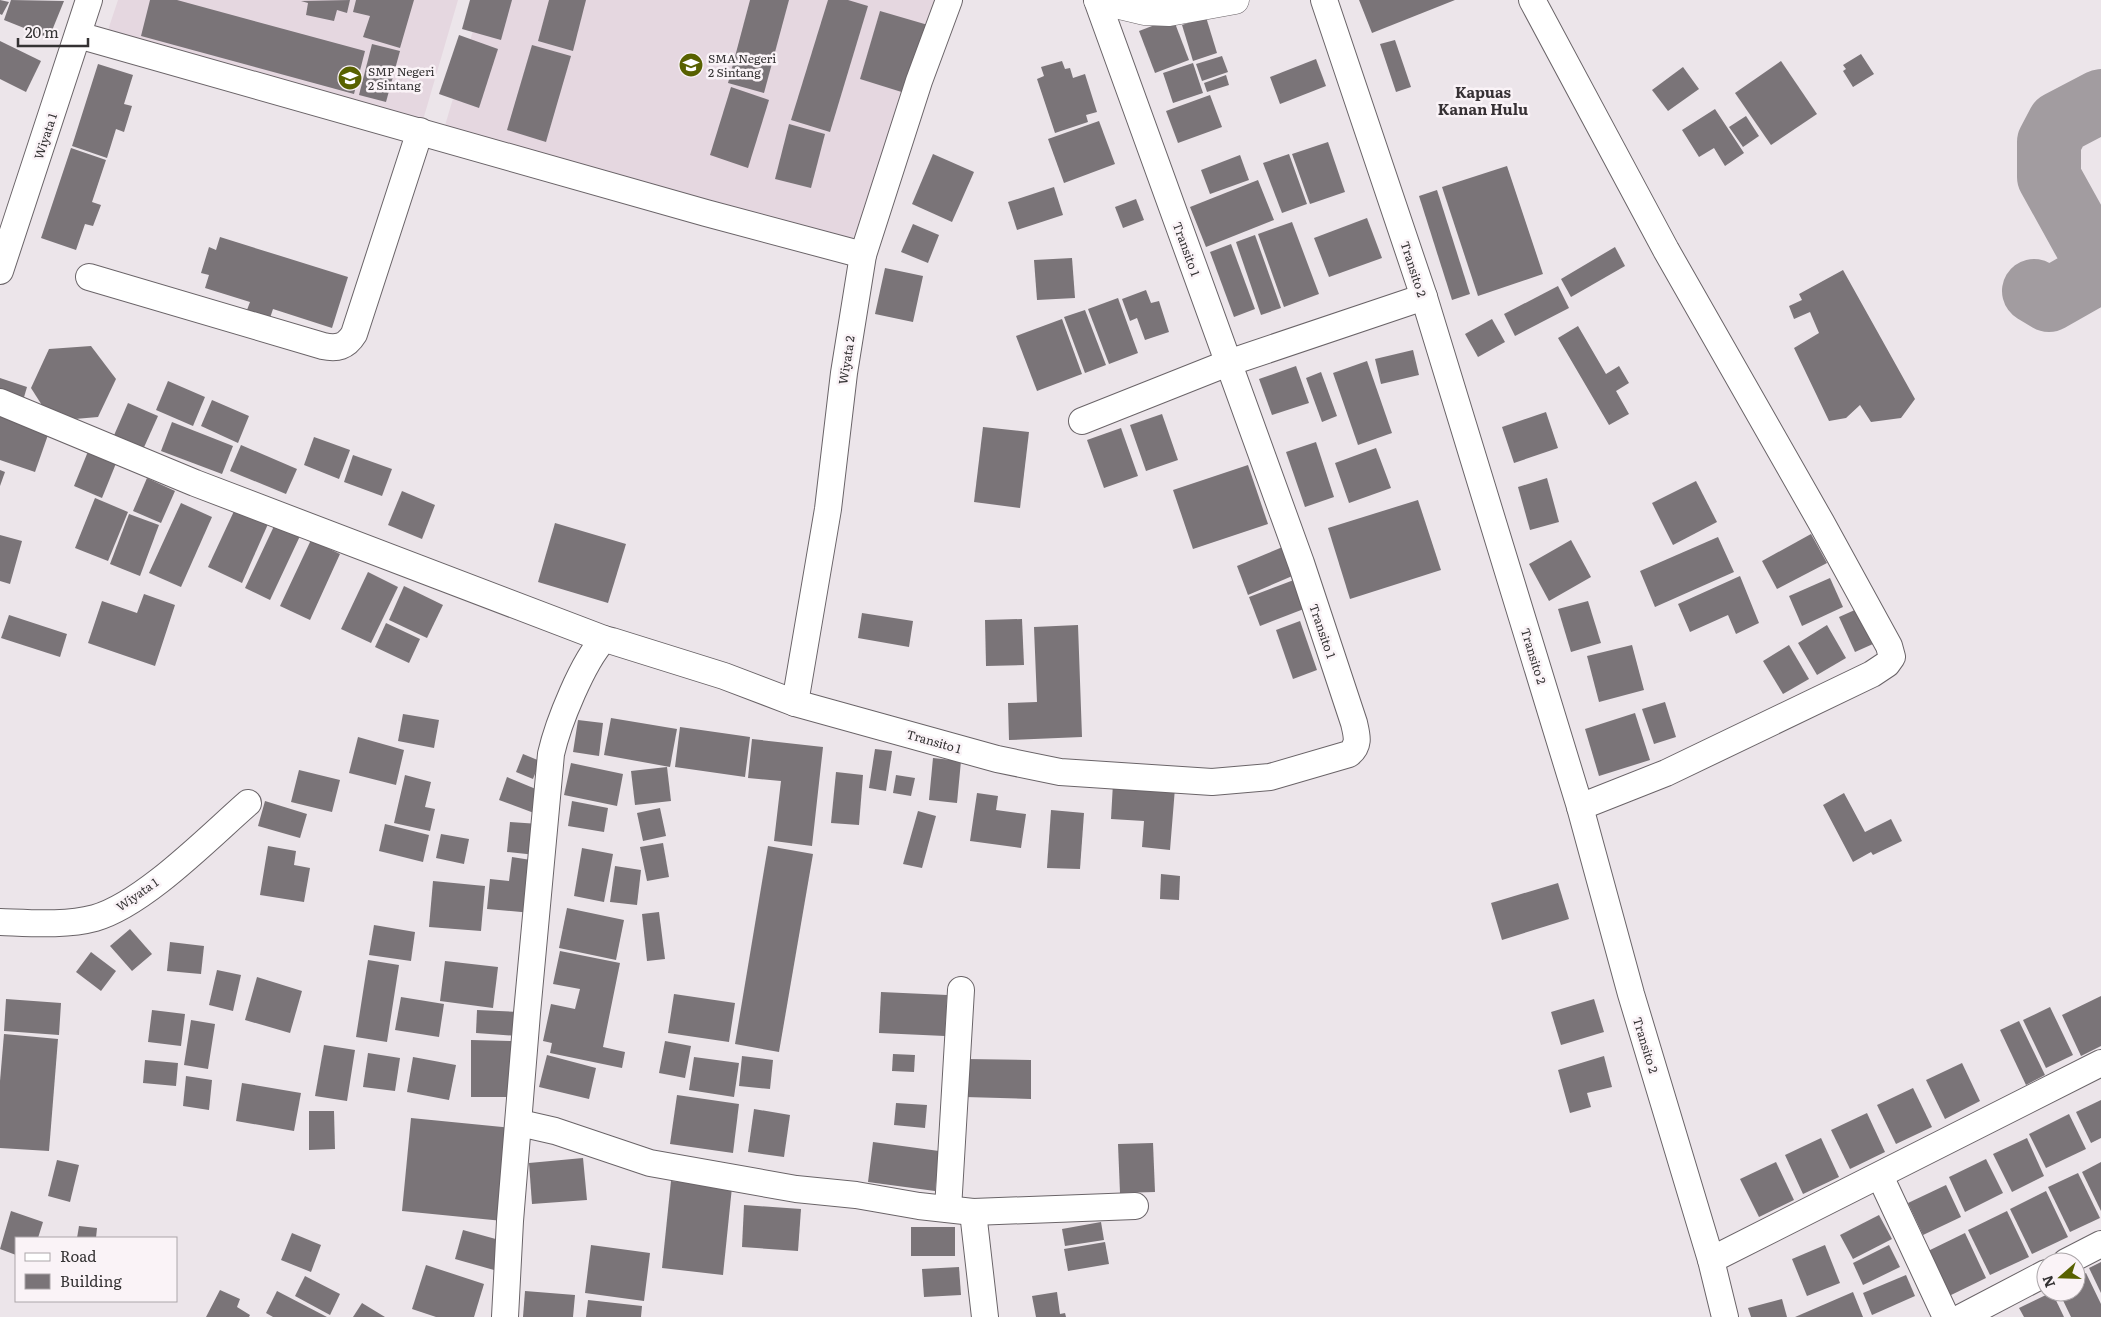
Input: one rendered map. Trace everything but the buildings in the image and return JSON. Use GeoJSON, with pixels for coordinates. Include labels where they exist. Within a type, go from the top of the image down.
{"type":"FeatureCollection","features":[{"type":"Feature","properties":{"kind":"highway"},"geometry":{"type":"LineString","coordinates":[[1097,0],[1144,11],[1169,12],[1235,0]]}},
{"type":"Feature","properties":{"kind":"street","name":"Wiyata 1"},"geometry":{"type":"LineString","coordinates":[[0,271],[89,0]]}},
{"type":"Feature","properties":{"kind":"street","name":"Wiyata 2"},"geometry":{"type":"LineString","coordinates":[[795,703],[828,509],[844,373],[863,255],[919,81],[949,0]]}},
{"type":"Feature","properties":{"kind":"street","name":"Transito 1"},"geometry":{"type":"LineString","coordinates":[[795,703],[998,759],[1060,772],[1212,782],[1259,779],[1349,754],[1355,749],[1358,742],[1354,723],[1301,563],[1097,0]]}},
{"type":"Feature","properties":{"kind":"street","name":"Transito 2"},"geometry":{"type":"LineString","coordinates":[[1324,0],[1424,297],[1580,806],[1631,994],[1711,1260],[1726,1317]]}},
{"type":"Feature","properties":{"kind":"street"},"geometry":{"type":"LineString","coordinates":[[1532,0],[1666,250],[1821,522],[1889,646],[1892,657],[1887,664],[1872,674],[1666,774],[1580,806]]}},
{"type":"Feature","properties":{"kind":"street"},"geometry":{"type":"LineString","coordinates":[[78,35],[706,213],[863,255]]}},
{"type":"Feature","properties":{"kind":"street"},"geometry":{"type":"LineString","coordinates":[[89,277],[323,346],[342,346],[348,343],[354,334],[420,131]]}},
{"type":"Feature","properties":{"kind":"street"},"geometry":{"type":"LineString","coordinates":[[1082,421],[1228,363],[1424,297]]}},
{"type":"Feature","properties":{"kind":"street"},"geometry":{"type":"LineString","coordinates":[[0,402],[195,483],[604,639],[724,676],[795,703]]}},
{"type":"Feature","properties":{"kind":"street"},"geometry":{"type":"LineString","coordinates":[[505,1317],[510,1221],[551,754],[556,735],[591,655],[604,639]]}},
{"type":"Feature","properties":{"kind":"street","name":"Wiyata 1"},"geometry":{"type":"LineString","coordinates":[[0,922],[52,923],[95,918],[120,908],[146,890],[248,803]]}},
{"type":"Feature","properties":{"kind":"street"},"geometry":{"type":"LineString","coordinates":[[948,1209],[961,990]]}},
{"type":"Feature","properties":{"kind":"street"},"geometry":{"type":"LineString","coordinates":[[1711,1260],[2101,1063]]}},
{"type":"Feature","properties":{"kind":"street"},"geometry":{"type":"LineString","coordinates":[[520,1122],[555,1131],[650,1163],[796,1189],[973,1212],[1135,1206]]}},
{"type":"Feature","properties":{"kind":"street"},"geometry":{"type":"LineString","coordinates":[[1880,1176],[1946,1317]]}},
{"type":"Feature","properties":{"kind":"street"},"geometry":{"type":"LineString","coordinates":[[973,1212],[985,1317]]}},
{"type":"Feature","properties":{"kind":"street"},"geometry":{"type":"LineString","coordinates":[[2085,1252],[2101,1244]]}},
{"type":"Feature","properties":{"kind":"street"},"geometry":{"type":"LineString","coordinates":[[1962,1317],[2036,1278]]}},
{"type":"Feature","properties":{"kind":"shaded area","name":"SMP Negeri 2 Sintang"},"geometry":{"type":"Polygon","coordinates":[[[118,0],[458,0],[423,120],[106,36],[118,0]]]}},
{"type":"Feature","properties":{"kind":"shaded area","name":"SMA Negeri 2 Sintang"},"geometry":{"type":"Polygon","coordinates":[[[482,0],[941,0],[858,246],[444,129],[482,0]]]}},
{"type":"Feature","properties":{"kind":"taxiway"},"geometry":{"type":"LineString","coordinates":[[2034,291],[2049,300],[2091,276],[2096,269],[2095,260],[2049,177],[2049,142],[2059,123],[2101,101]]}},
{"type":"Feature","properties":{"kind":"place","name":"SMA Negeri 2 Sintang"},"geometry":{"type":"Point","coordinates":[691,65]}},
{"type":"Feature","properties":{"kind":"place","name":"SMP Negeri 2 Sintang"},"geometry":{"type":"Point","coordinates":[350,78]}},
{"type":"Feature","properties":{"kind":"district","name":"Kapuas Kanan Hulu"},"geometry":{"type":"Point","coordinates":[1483,100]}}]}
